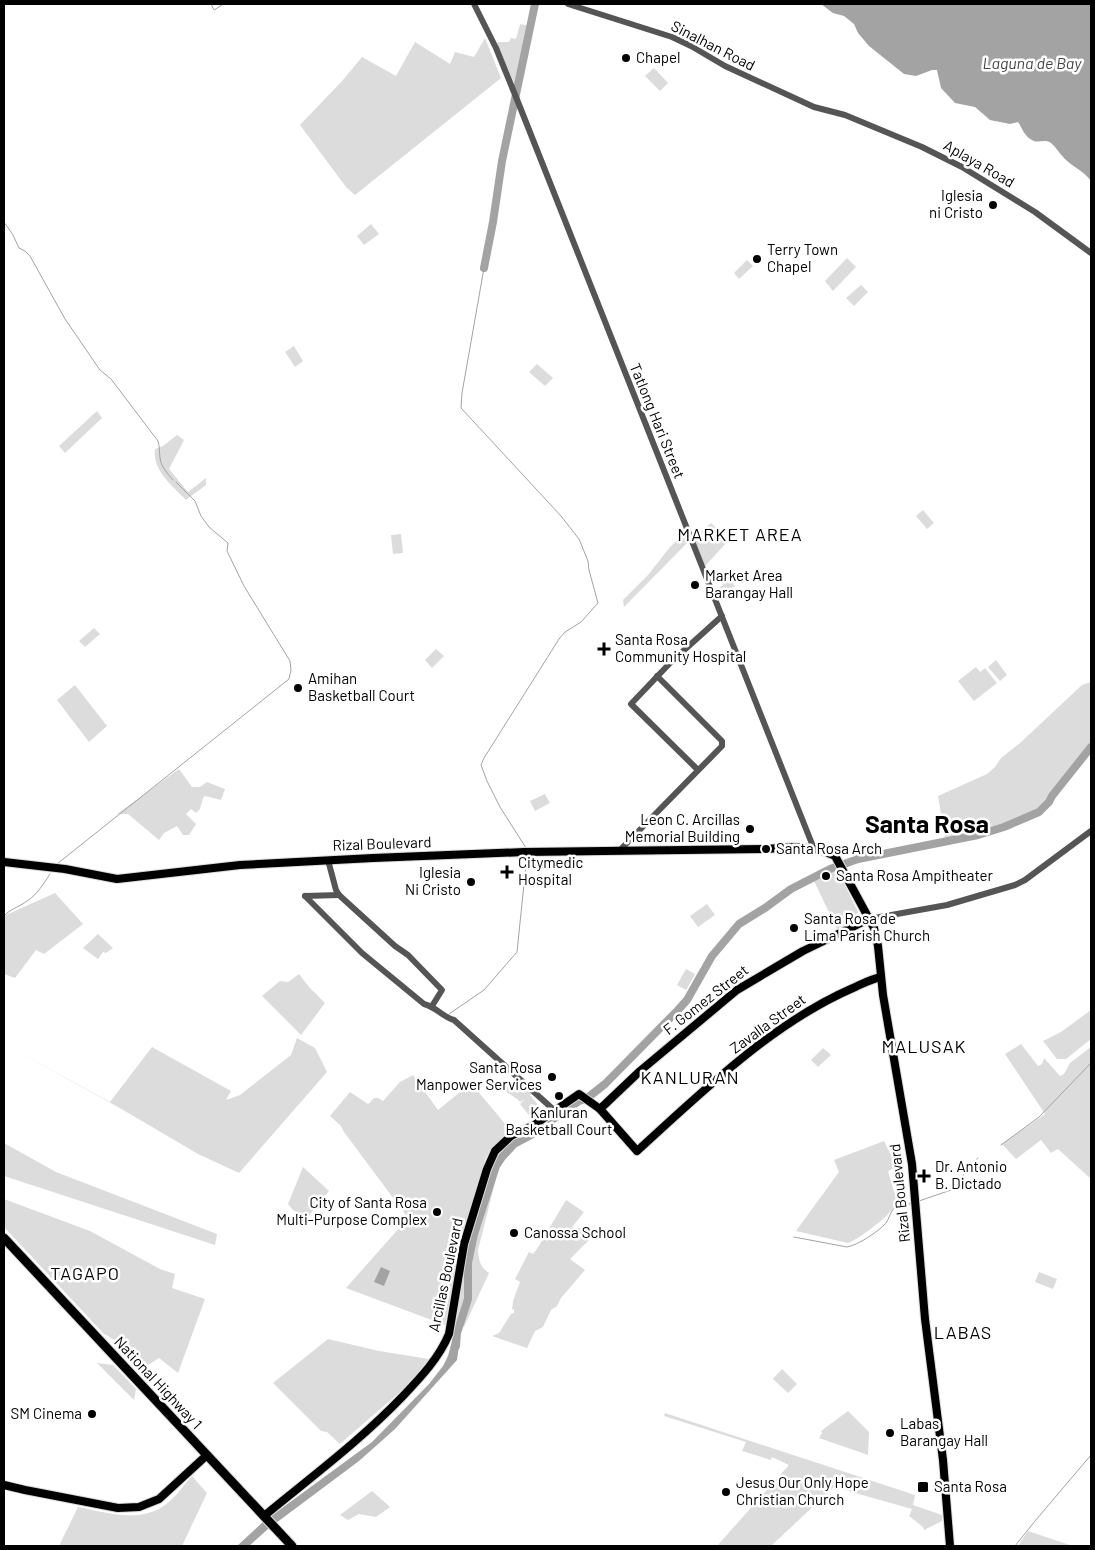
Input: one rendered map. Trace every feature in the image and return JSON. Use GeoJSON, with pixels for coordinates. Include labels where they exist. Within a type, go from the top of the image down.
{"type":"FeatureCollection","features":[{"type":"Feature","properties":{"kind":"highway","name":"National Highway 1"},"geometry":{"type":"LineString","coordinates":[[4,1238],[292,1546]]}},
{"type":"Feature","properties":{"kind":"main road","name":"Rizal Boulevard"},"geometry":{"type":"LineString","coordinates":[[4,862],[65,869],[117,879],[240,865],[528,852],[766,849],[781,847],[814,849],[835,856],[874,928],[878,946],[883,996],[912,1164],[925,1319],[950,1546]]}},
{"type":"Feature","properties":{"kind":"main road","name":"F. Gomez Street"},"geometry":{"type":"LineString","coordinates":[[600,1108],[640,1071],[737,990],[803,950],[869,919]]}},
{"type":"Feature","properties":{"kind":"main road","name":"Zavalla Street"},"geometry":{"type":"LineString","coordinates":[[637,1150],[766,1039],[826,1000],[881,977]]}},
{"type":"Feature","properties":{"kind":"main road","name":"Arcillas Boulevard"},"geometry":{"type":"LineString","coordinates":[[264,1516],[377,1422],[412,1386],[439,1354],[449,1334],[464,1244],[494,1151],[511,1136],[534,1125],[579,1094],[600,1108],[637,1150]]}},
{"type":"Feature","properties":{"kind":"main road"},"geometry":{"type":"LineString","coordinates":[[4,1485],[118,1508],[139,1507],[159,1499],[207,1455]]}},
{"type":"Feature","properties":{"kind":"street","name":"Tatlong Hari Street"},"geometry":{"type":"LineString","coordinates":[[474,4],[496,48],[814,849]]}},
{"type":"Feature","properties":{"kind":"street","name":"Sinalhan Road"},"geometry":{"type":"LineString","coordinates":[[568,4],[672,37],[762,84],[814,107],[845,115]]}},
{"type":"Feature","properties":{"kind":"street","name":"Aplaya Road"},"geometry":{"type":"LineString","coordinates":[[845,115],[894,134],[962,167],[1035,212],[1091,253]]}},
{"type":"Feature","properties":{"kind":"street"},"geometry":{"type":"LineString","coordinates":[[697,770],[631,704],[656,676],[722,616]]}},
{"type":"Feature","properties":{"kind":"street"},"geometry":{"type":"LineString","coordinates":[[620,850],[722,746],[722,741],[656,676]]}},
{"type":"Feature","properties":{"kind":"street"},"geometry":{"type":"LineString","coordinates":[[869,919],[947,905],[1015,885],[1025,880],[1091,831]]}},
{"type":"Feature","properties":{"kind":"street"},"geometry":{"type":"LineString","coordinates":[[328,860],[339,895],[395,946],[408,955],[442,990],[432,1006]]}},
{"type":"Feature","properties":{"kind":"street"},"geometry":{"type":"LineString","coordinates":[[339,895],[305,896],[382,970],[424,1004],[432,1006],[448,1018],[454,1020],[554,1110]]}},
{"type":"Feature","properties":{"kind":"shaded area"},"geometry":{"type":"Polygon","coordinates":[[[520,24],[530,26],[517,89],[497,46],[498,42],[509,42],[511,38],[516,39],[520,24]]]}},
{"type":"Feature","properties":{"kind":"shaded area"},"geometry":{"type":"Polygon","coordinates":[[[485,38],[501,78],[355,195],[346,187],[300,125],[362,57],[396,76],[415,42],[450,64],[455,52],[474,57],[485,38]]]}},
{"type":"Feature","properties":{"kind":"shaded area"},"geometry":{"type":"Polygon","coordinates":[[[654,68],[668,83],[660,91],[645,76],[654,68]]]}},
{"type":"Feature","properties":{"kind":"shaded area"},"geometry":{"type":"Polygon","coordinates":[[[371,224],[379,234],[364,245],[357,236],[371,224]]]}},
{"type":"Feature","properties":{"kind":"shaded area"},"geometry":{"type":"Polygon","coordinates":[[[847,258],[856,267],[833,291],[825,281],[847,258]]]}},
{"type":"Feature","properties":{"kind":"shaded area"},"geometry":{"type":"Polygon","coordinates":[[[747,260],[753,266],[739,279],[734,273],[747,260]]]}},
{"type":"Feature","properties":{"kind":"shaded area"},"geometry":{"type":"Polygon","coordinates":[[[861,285],[868,292],[854,306],[846,298],[861,285]]]}},
{"type":"Feature","properties":{"kind":"shaded area"},"geometry":{"type":"Polygon","coordinates":[[[294,346],[303,361],[295,367],[285,352],[294,346]]]}},
{"type":"Feature","properties":{"kind":"shaded area"},"geometry":{"type":"Polygon","coordinates":[[[537,364],[553,378],[545,386],[529,372],[537,364]]]}},
{"type":"Feature","properties":{"kind":"shaded area"},"geometry":{"type":"Polygon","coordinates":[[[97,411],[102,418],[65,453],[59,446],[97,411]]]}},
{"type":"Feature","properties":{"kind":"shaded area"},"geometry":{"type":"Polygon","coordinates":[[[177,435],[184,440],[169,469],[188,492],[206,478],[206,485],[186,500],[164,478],[155,457],[155,449],[163,446],[177,435]]]}},
{"type":"Feature","properties":{"kind":"shaded area"},"geometry":{"type":"Polygon","coordinates":[[[923,510],[934,523],[927,529],[916,516],[923,510]]]}},
{"type":"Feature","properties":{"kind":"shaded area"},"geometry":{"type":"Polygon","coordinates":[[[711,523],[729,540],[705,566],[693,539],[711,523]]]}},
{"type":"Feature","properties":{"kind":"shaded area"},"geometry":{"type":"Polygon","coordinates":[[[401,534],[403,553],[393,554],[391,535],[401,534]]]}},
{"type":"Feature","properties":{"kind":"shaded area"},"geometry":{"type":"Polygon","coordinates":[[[684,534],[688,542],[624,607],[623,600],[684,534]]]}},
{"type":"Feature","properties":{"kind":"shaded area"},"geometry":{"type":"Polygon","coordinates":[[[729,579],[735,586],[722,598],[716,591],[729,579]]]}},
{"type":"Feature","properties":{"kind":"shaded area"},"geometry":{"type":"Polygon","coordinates":[[[94,628],[100,634],[85,647],[79,641],[94,628]]]}},
{"type":"Feature","properties":{"kind":"shaded area"},"geometry":{"type":"Polygon","coordinates":[[[436,649],[444,656],[432,668],[425,660],[436,649]]]}},
{"type":"Feature","properties":{"kind":"shaded area"},"geometry":{"type":"Polygon","coordinates":[[[996,660],[1007,675],[1000,681],[988,667],[996,660]]]}},
{"type":"Feature","properties":{"kind":"shaded area"},"geometry":{"type":"Polygon","coordinates":[[[976,667],[980,672],[985,668],[997,683],[974,701],[958,681],[976,667]]]}},
{"type":"Feature","properties":{"kind":"shaded area"},"geometry":{"type":"Polygon","coordinates":[[[1091,682],[1091,745],[1038,810],[998,827],[945,838],[938,796],[987,774],[1001,758],[1020,743],[1082,685],[1091,682]]]}},
{"type":"Feature","properties":{"kind":"shaded area"},"geometry":{"type":"Polygon","coordinates":[[[75,685],[107,726],[89,742],[57,700],[75,685]]]}},
{"type":"Feature","properties":{"kind":"shaded area"},"geometry":{"type":"Polygon","coordinates":[[[179,769],[192,787],[200,787],[207,782],[225,789],[221,800],[205,796],[200,809],[196,813],[191,809],[186,814],[196,824],[189,835],[183,835],[177,826],[164,833],[159,840],[128,814],[117,814],[179,769]]]}},
{"type":"Feature","properties":{"kind":"shaded area"},"geometry":{"type":"Polygon","coordinates":[[[545,794],[550,803],[535,811],[530,801],[545,794]]]}},
{"type":"Feature","properties":{"kind":"shaded area"},"geometry":{"type":"Polygon","coordinates":[[[837,869],[858,912],[855,920],[837,929],[814,881],[837,869]]]}},
{"type":"Feature","properties":{"kind":"shaded area"},"geometry":{"type":"Polygon","coordinates":[[[55,893],[83,924],[44,954],[36,950],[15,978],[4,974],[4,917],[55,893]]]}},
{"type":"Feature","properties":{"kind":"shaded area"},"geometry":{"type":"Polygon","coordinates":[[[707,904],[715,915],[698,927],[690,916],[707,904]]]}},
{"type":"Feature","properties":{"kind":"shaded area"},"geometry":{"type":"Polygon","coordinates":[[[98,934],[113,948],[106,953],[103,952],[98,959],[83,948],[98,934]]]}},
{"type":"Feature","properties":{"kind":"shaded area"},"geometry":{"type":"Polygon","coordinates":[[[686,969],[695,974],[686,990],[677,985],[686,969]]]}},
{"type":"Feature","properties":{"kind":"shaded area"},"geometry":{"type":"Polygon","coordinates":[[[299,974],[325,1003],[301,1035],[262,996],[280,981],[288,982],[299,974]]]}},
{"type":"Feature","properties":{"kind":"shaded area"},"geometry":{"type":"Polygon","coordinates":[[[1091,1010],[1091,1039],[1066,1059],[1057,1059],[1043,1041],[1061,1032],[1091,1010]]]}},
{"type":"Feature","properties":{"kind":"shaded area"},"geometry":{"type":"Polygon","coordinates":[[[297,1038],[315,1048],[327,1072],[239,1173],[198,1154],[4,1044],[110,1102],[152,1047],[231,1091],[226,1100],[240,1095],[291,1055],[297,1038]]]}},
{"type":"Feature","properties":{"kind":"shaded area"},"geometry":{"type":"Polygon","coordinates":[[[1021,1044],[1038,1066],[1042,1064],[1044,1058],[1060,1076],[1064,1074],[1070,1063],[1091,1047],[1091,1179],[1058,1149],[1051,1153],[1041,1140],[1016,1159],[1002,1144],[1045,1114],[1005,1054],[1021,1044]]]}},
{"type":"Feature","properties":{"kind":"shaded area"},"geometry":{"type":"Polygon","coordinates":[[[823,1048],[831,1055],[818,1067],[811,1060],[823,1048]]]}},
{"type":"Feature","properties":{"kind":"shaded area"},"geometry":{"type":"Polygon","coordinates":[[[413,1075],[438,1110],[471,1083],[511,1131],[491,1150],[485,1160],[483,1174],[463,1240],[445,1325],[346,1288],[408,1218],[341,1126],[330,1116],[350,1092],[368,1104],[374,1098],[383,1101],[400,1082],[413,1075]]]}},
{"type":"Feature","properties":{"kind":"shaded area"},"geometry":{"type":"Polygon","coordinates":[[[516,1079],[532,1093],[530,1095],[543,1111],[532,1119],[520,1104],[525,1099],[520,1102],[504,1089],[516,1079]]]}},
{"type":"Feature","properties":{"kind":"shaded area"},"geometry":{"type":"Polygon","coordinates":[[[884,1141],[897,1167],[888,1171],[898,1205],[870,1229],[848,1243],[796,1231],[839,1172],[834,1160],[884,1141]]]}},
{"type":"Feature","properties":{"kind":"shaded area"},"geometry":{"type":"Polygon","coordinates":[[[4,1143],[56,1172],[217,1234],[215,1245],[4,1176],[4,1143]]]}},
{"type":"Feature","properties":{"kind":"shaded area"},"geometry":{"type":"Polygon","coordinates":[[[303,1167],[329,1191],[307,1218],[293,1210],[288,1204],[303,1167]]]}},
{"type":"Feature","properties":{"kind":"shaded area"},"geometry":{"type":"Polygon","coordinates":[[[486,1178],[496,1179],[478,1250],[480,1263],[489,1273],[464,1327],[461,1324],[457,1333],[452,1331],[468,1239],[486,1178]]]}},
{"type":"Feature","properties":{"kind":"shaded area"},"geometry":{"type":"Polygon","coordinates":[[[4,1199],[90,1231],[160,1269],[175,1274],[172,1288],[205,1299],[178,1373],[159,1358],[139,1371],[115,1340],[104,1334],[4,1227],[4,1199]]]}},
{"type":"Feature","properties":{"kind":"shaded area"},"geometry":{"type":"Polygon","coordinates":[[[566,1200],[584,1212],[572,1227],[586,1229],[593,1236],[570,1259],[585,1270],[561,1298],[557,1306],[551,1310],[543,1327],[535,1331],[527,1348],[492,1336],[499,1333],[511,1314],[514,1313],[514,1309],[512,1310],[513,1301],[520,1282],[515,1279],[529,1252],[533,1254],[537,1249],[566,1200]]]}},
{"type":"Feature","properties":{"kind":"shaded area"},"geometry":{"type":"Polygon","coordinates":[[[1039,1272],[1057,1279],[1053,1289],[1035,1282],[1039,1272]]]}},
{"type":"Feature","properties":{"kind":"shaded area"},"geometry":{"type":"Polygon","coordinates":[[[328,1339],[379,1351],[429,1359],[408,1385],[340,1444],[327,1432],[321,1431],[273,1383],[328,1339]]]}},
{"type":"Feature","properties":{"kind":"shaded area"},"geometry":{"type":"Polygon","coordinates":[[[97,1363],[113,1365],[136,1389],[134,1400],[97,1363]]]}},
{"type":"Feature","properties":{"kind":"shaded area"},"geometry":{"type":"Polygon","coordinates":[[[782,1369],[797,1384],[788,1393],[773,1379],[782,1369]]]}},
{"type":"Feature","properties":{"kind":"shaded area"},"geometry":{"type":"Polygon","coordinates":[[[848,1411],[869,1432],[868,1455],[819,1438],[822,1433],[821,1431],[848,1411]]]}},
{"type":"Feature","properties":{"kind":"shaded area"},"geometry":{"type":"Polygon","coordinates":[[[665,1413],[915,1495],[913,1505],[942,1515],[942,1521],[924,1530],[923,1527],[909,1516],[912,1509],[834,1487],[771,1546],[717,1546],[789,1465],[772,1457],[771,1460],[742,1451],[746,1442],[664,1416],[665,1413]]]}},
{"type":"Feature","properties":{"kind":"shaded area"},"geometry":{"type":"Polygon","coordinates":[[[192,1476],[207,1493],[182,1546],[59,1546],[78,1507],[120,1515],[152,1512],[170,1501],[192,1476]]]}},
{"type":"Feature","properties":{"kind":"shaded area"},"geometry":{"type":"Polygon","coordinates":[[[372,1491],[390,1507],[376,1517],[359,1514],[348,1520],[340,1515],[372,1491]]]}},
{"type":"Feature","properties":{"kind":"shaded area"},"geometry":{"type":"Polygon","coordinates":[[[1028,1531],[1073,1546],[1018,1546],[1028,1531]]]}},
{"type":"Feature","properties":{"kind":"water","name":"Laguna de Bay"},"geometry":{"type":"Polygon","coordinates":[[[821,4],[1091,4],[1091,181],[1085,174],[1067,161],[1051,143],[1030,139],[1018,122],[1010,124],[990,120],[975,107],[955,103],[941,88],[937,70],[916,76],[904,74],[869,46],[858,33],[854,24],[844,16],[833,13],[821,4]]]}},
{"type":"Feature","properties":{"kind":"water"},"geometry":{"type":"Polygon","coordinates":[[[381,1267],[390,1271],[384,1286],[374,1282],[381,1267]]]}},
{"type":"Feature","properties":{"kind":"water"},"geometry":{"type":"Polygon","coordinates":[[[453,1337],[460,1339],[457,1360],[395,1429],[359,1461],[268,1529],[249,1546],[237,1546],[263,1522],[372,1442],[429,1384],[443,1366],[453,1337]]]}},
{"type":"Feature","properties":{"kind":"waterway"},"geometry":{"type":"LineString","coordinates":[[211,4],[214,10],[222,4]]}},
{"type":"Feature","properties":{"kind":"waterway"},"geometry":{"type":"LineString","coordinates":[[484,268],[502,161],[535,4]]}},
{"type":"Feature","properties":{"kind":"waterway"},"geometry":{"type":"LineString","coordinates":[[4,222],[19,248],[30,256],[65,319],[100,370],[111,379],[158,441],[162,464],[173,480]]}},
{"type":"Feature","properties":{"kind":"waterway"},"geometry":{"type":"LineString","coordinates":[[484,268],[461,408],[561,516],[579,539],[588,561],[598,603],[581,622],[565,632],[559,639],[481,765],[500,807],[526,848]]}},
{"type":"Feature","properties":{"kind":"waterway"},"geometry":{"type":"LineString","coordinates":[[57,864],[289,679],[290,661],[244,586],[227,551],[228,543],[209,527],[201,516],[195,501],[176,482]]}},
{"type":"Feature","properties":{"kind":"waterway"},"geometry":{"type":"LineString","coordinates":[[456,1346],[457,1333],[468,1299],[468,1263],[474,1234],[496,1166],[502,1157],[514,1144],[531,1135],[579,1101],[586,1099],[605,1084],[687,1000],[712,956],[739,924],[791,889],[830,869],[858,859],[978,835],[1004,827],[1039,812],[1049,802],[1091,747]]}},
{"type":"Feature","properties":{"kind":"waterway"},"geometry":{"type":"LineString","coordinates":[[449,1014],[484,990],[517,952],[527,855]]}},
{"type":"Feature","properties":{"kind":"waterway"},"geometry":{"type":"LineString","coordinates":[[4,916],[34,896],[50,874]]}},
{"type":"Feature","properties":{"kind":"waterway"},"geometry":{"type":"LineString","coordinates":[[1091,976],[1091,987]]}},
{"type":"Feature","properties":{"kind":"waterway"},"geometry":{"type":"LineString","coordinates":[[1001,1145],[1039,1117],[1091,1063]]}},
{"type":"Feature","properties":{"kind":"waterway"},"geometry":{"type":"LineString","coordinates":[[919,1201],[954,1189],[960,1183],[966,1169],[978,1158]]}},
{"type":"Feature","properties":{"kind":"waterway"},"geometry":{"type":"LineString","coordinates":[[794,1237],[847,1247],[852,1246],[868,1238],[882,1227],[894,1208],[913,1203]]}},
{"type":"Feature","properties":{"kind":"waterway"},"geometry":{"type":"LineString","coordinates":[[1015,1546],[1091,1455]]}},
{"type":"Feature","properties":{"kind":"place","name":"Chapel"},"geometry":{"type":"Point","coordinates":[626,58]}},
{"type":"Feature","properties":{"kind":"place","name":"Iglesia ni Cristo"},"geometry":{"type":"Point","coordinates":[993,205]}},
{"type":"Feature","properties":{"kind":"place","name":"Terry Town Chapel"},"geometry":{"type":"Point","coordinates":[757,259]}},
{"type":"Feature","properties":{"kind":"place","name":"Market Area Barangay Hall"},"geometry":{"type":"Point","coordinates":[695,585]}},
{"type":"Feature","properties":{"kind":"place","name":"Santa Rosa Community Hospital"},"geometry":{"type":"Point","coordinates":[604,649]}},
{"type":"Feature","properties":{"kind":"place","name":"Amihan Basketball Court"},"geometry":{"type":"Point","coordinates":[298,688]}},
{"type":"Feature","properties":{"kind":"place","name":"Leon C. Arcillas Memorial Building"},"geometry":{"type":"Point","coordinates":[750,829]}},
{"type":"Feature","properties":{"kind":"place","name":"Santa Rosa Arch"},"geometry":{"type":"Point","coordinates":[766,849]}},
{"type":"Feature","properties":{"kind":"place","name":"Citymedic Hospital"},"geometry":{"type":"Point","coordinates":[507,872]}},
{"type":"Feature","properties":{"kind":"place","name":"Santa Rosa Ampitheater"},"geometry":{"type":"Point","coordinates":[826,876]}},
{"type":"Feature","properties":{"kind":"place","name":"Iglesia Ni Cristo"},"geometry":{"type":"Point","coordinates":[471,882]}},
{"type":"Feature","properties":{"kind":"place","name":"Santa Rosa de Lima Parish Church"},"geometry":{"type":"Point","coordinates":[794,928]}},
{"type":"Feature","properties":{"kind":"place","name":"Santa Rosa Manpower Services"},"geometry":{"type":"Point","coordinates":[552,1077]}},
{"type":"Feature","properties":{"kind":"place","name":"Kanluran Basketball Court"},"geometry":{"type":"Point","coordinates":[559,1096]}},
{"type":"Feature","properties":{"kind":"place","name":"Dr. Antonio B. Dictado"},"geometry":{"type":"Point","coordinates":[924,1176]}},
{"type":"Feature","properties":{"kind":"place","name":"City of Santa Rosa Multi-Purpose Complex"},"geometry":{"type":"Point","coordinates":[437,1212]}},
{"type":"Feature","properties":{"kind":"place","name":"Canossa School"},"geometry":{"type":"Point","coordinates":[514,1233]}},
{"type":"Feature","properties":{"kind":"place","name":"SM Cinema"},"geometry":{"type":"Point","coordinates":[92,1414]}},
{"type":"Feature","properties":{"kind":"place","name":"Labas Barangay Hall"},"geometry":{"type":"Point","coordinates":[890,1433]}},
{"type":"Feature","properties":{"kind":"place","name":"Santa Rosa"},"geometry":{"type":"Point","coordinates":[923,1487]}},
{"type":"Feature","properties":{"kind":"place","name":"Jesus Our Only Hope Christian Church"},"geometry":{"type":"Point","coordinates":[726,1492]}},
{"type":"Feature","properties":{"kind":"district","name":"MARKET AREA"},"geometry":{"type":"Point","coordinates":[740,535]}},
{"type":"Feature","properties":{"kind":"district","name":"Santa Rosa"},"geometry":{"type":"Point","coordinates":[927,824]}},
{"type":"Feature","properties":{"kind":"district","name":"MALUSAK"},"geometry":{"type":"Point","coordinates":[924,1047]}},
{"type":"Feature","properties":{"kind":"district","name":"KANLURAN"},"geometry":{"type":"Point","coordinates":[690,1078]}},
{"type":"Feature","properties":{"kind":"district","name":"TAGAPO"},"geometry":{"type":"Point","coordinates":[85,1274]}},
{"type":"Feature","properties":{"kind":"district","name":"LABAS"},"geometry":{"type":"Point","coordinates":[963,1333]}}]}
